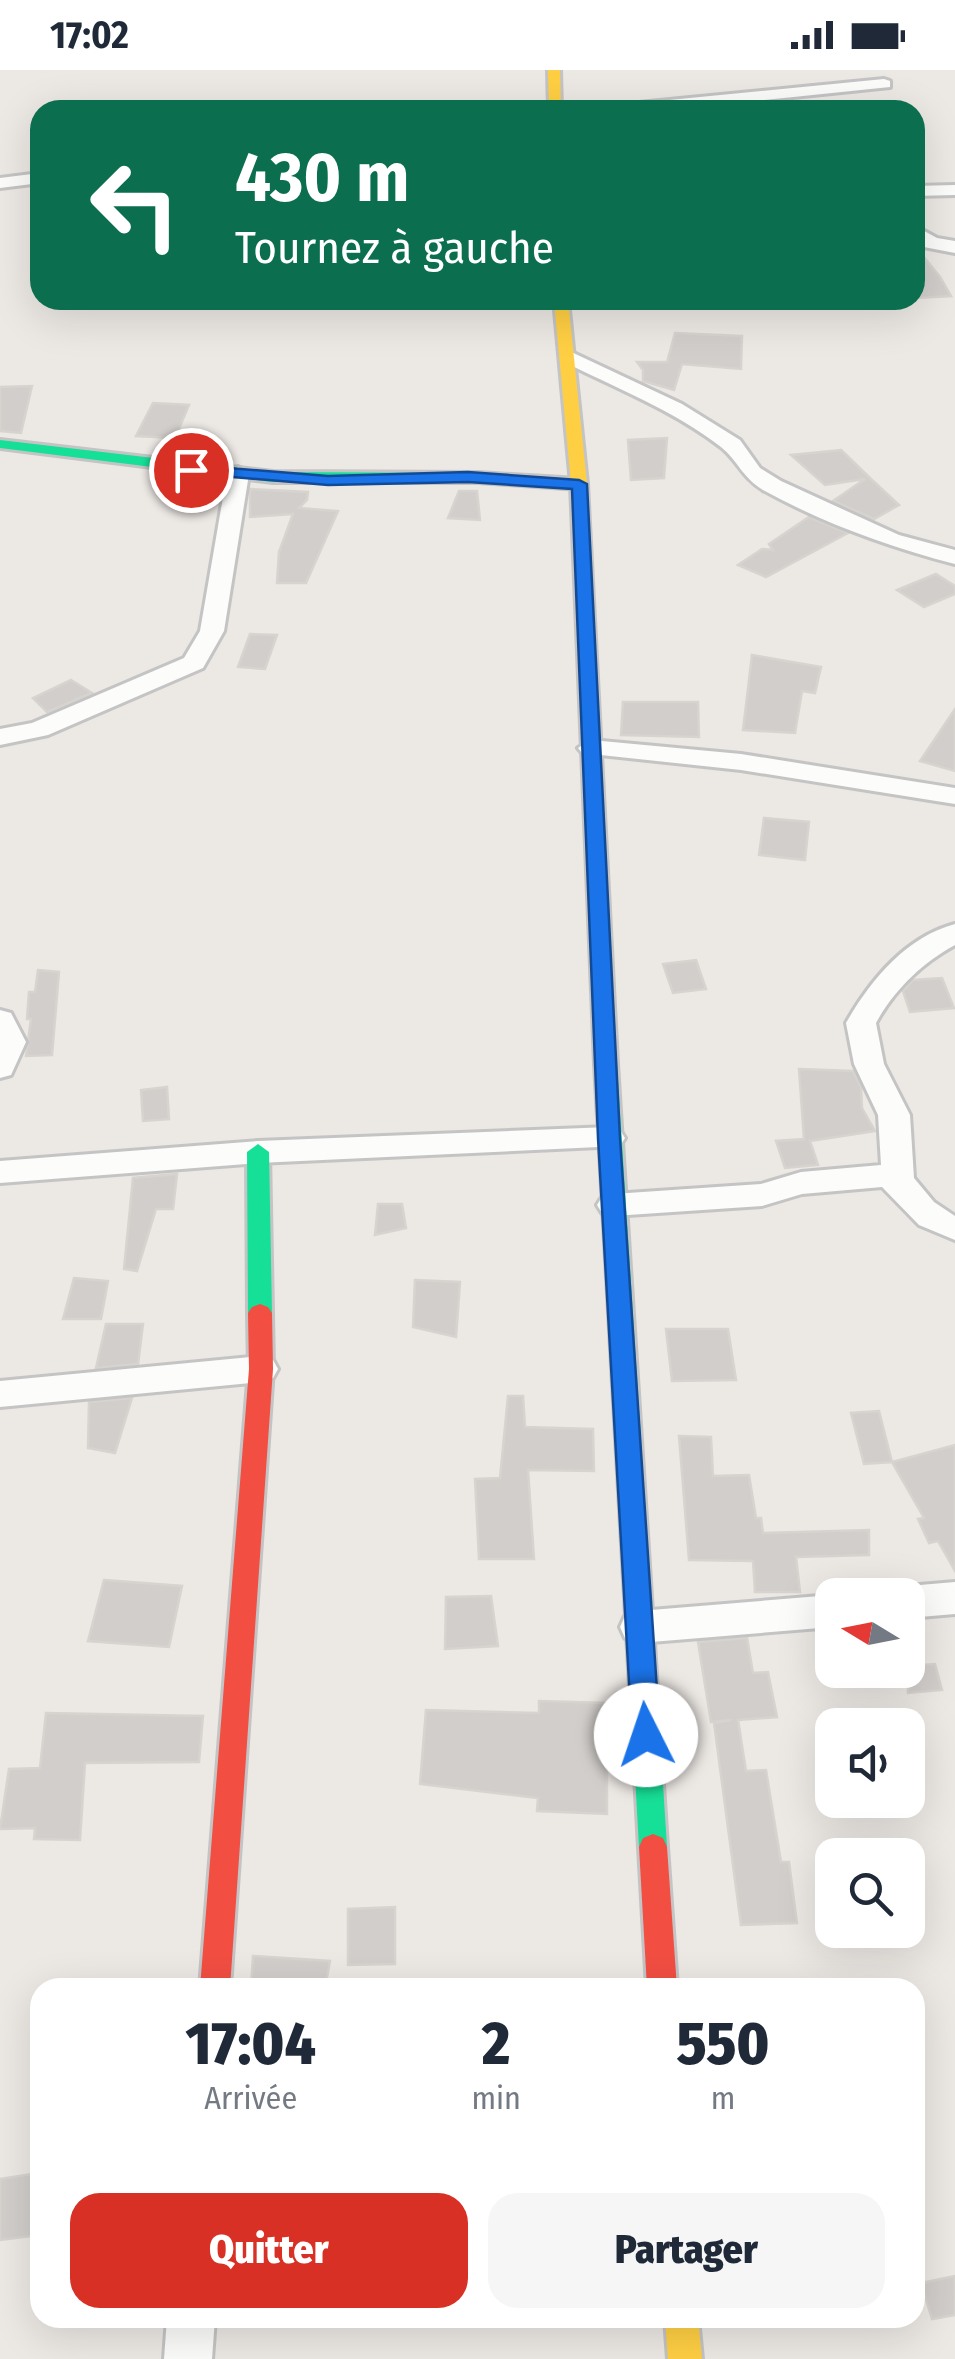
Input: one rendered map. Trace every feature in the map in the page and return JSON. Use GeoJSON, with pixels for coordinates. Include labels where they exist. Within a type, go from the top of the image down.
{"type":"FeatureCollection","features":[{"type":"Feature","properties":{"kind":"main road"},"geometry":{"type":"LineString","coordinates":[[554,70],[555,100]]}},
{"type":"Feature","properties":{"kind":"main road"},"geometry":{"type":"LineString","coordinates":[[562,310],[579,484],[609,1138],[661,1978]]}},
{"type":"Feature","properties":{"kind":"main road"},"geometry":{"type":"LineString","coordinates":[[0,444],[60,448],[238,474],[328,480],[468,477],[579,484]]}},
{"type":"Feature","properties":{"kind":"main road"},"geometry":{"type":"LineString","coordinates":[[216,1978],[261,1369],[258,1152]]}},
{"type":"Feature","properties":{"kind":"main road"},"geometry":{"type":"LineString","coordinates":[[683,2328],[685,2359]]}},
{"type":"Feature","properties":{"kind":"street"},"geometry":{"type":"LineString","coordinates":[[720,100],[884,84]]}},
{"type":"Feature","properties":{"kind":"street"},"geometry":{"type":"LineString","coordinates":[[0,182],[30,179]]}},
{"type":"Feature","properties":{"kind":"street"},"geometry":{"type":"LineString","coordinates":[[925,191],[955,190]]}},
{"type":"Feature","properties":{"kind":"street"},"geometry":{"type":"LineString","coordinates":[[925,239],[955,247]]}},
{"type":"Feature","properties":{"kind":"street"},"geometry":{"type":"LineString","coordinates":[[566,356],[675,408],[732,446],[752,473],[774,486],[890,540],[955,558]]}},
{"type":"Feature","properties":{"kind":"street"},"geometry":{"type":"LineString","coordinates":[[0,738],[39,730],[197,660],[212,631],[238,474]]}},
{"type":"Feature","properties":{"kind":"street"},"geometry":{"type":"LineString","coordinates":[[591,748],[740,762],[955,796]]}},
{"type":"Feature","properties":{"kind":"street"},"geometry":{"type":"LineString","coordinates":[[955,933],[922,950],[877,994],[861,1022],[869,1064],[894,1115],[898,1180],[926,1216],[955,1228]]}},
{"type":"Feature","properties":{"kind":"street"},"geometry":{"type":"LineString","coordinates":[[0,1020],[11,1042],[0,1068]]}},
{"type":"Feature","properties":{"kind":"street"},"geometry":{"type":"LineString","coordinates":[[0,1172],[258,1152],[609,1138]]}},
{"type":"Feature","properties":{"kind":"street"},"geometry":{"type":"LineString","coordinates":[[613,1205],[762,1195],[802,1184],[866,1176],[898,1180]]}},
{"type":"Feature","properties":{"kind":"street"},"geometry":{"type":"LineString","coordinates":[[0,1394],[261,1369]]}},
{"type":"Feature","properties":{"kind":"street"},"geometry":{"type":"LineString","coordinates":[[925,1601],[955,1598]]}},
{"type":"Feature","properties":{"kind":"street"},"geometry":{"type":"LineString","coordinates":[[639,1627],[815,1612]]}},
{"type":"Feature","properties":{"kind":"street"},"geometry":{"type":"LineString","coordinates":[[188,2359],[190,2328]]}},
{"type":"Feature","properties":{"kind":"building"},"geometry":{"type":"Polygon","coordinates":[[[925,258],[940,277],[951,296],[925,297],[925,258]]]}},
{"type":"Feature","properties":{"kind":"building"},"geometry":{"type":"Polygon","coordinates":[[[675,333],[742,336],[741,369],[682,364],[674,390],[643,381],[643,370],[637,362],[667,362],[675,333]]]}},
{"type":"Feature","properties":{"kind":"building"},"geometry":{"type":"Polygon","coordinates":[[[32,386],[21,433],[0,431],[0,387],[32,386]]]}},
{"type":"Feature","properties":{"kind":"building"},"geometry":{"type":"Polygon","coordinates":[[[153,403],[189,405],[175,438],[136,436],[153,403]]]}},
{"type":"Feature","properties":{"kind":"building"},"geometry":{"type":"Polygon","coordinates":[[[667,438],[664,478],[631,480],[628,440],[667,438]]]}},
{"type":"Feature","properties":{"kind":"building"},"geometry":{"type":"Polygon","coordinates":[[[841,450],[899,505],[874,519],[833,501],[865,479],[825,485],[791,455],[841,450]]]}},
{"type":"Feature","properties":{"kind":"building"},"geometry":{"type":"Polygon","coordinates":[[[250,489],[308,492],[307,500],[299,508],[338,511],[306,583],[277,583],[279,552],[293,514],[250,517],[250,489]]]}},
{"type":"Feature","properties":{"kind":"building"},"geometry":{"type":"Polygon","coordinates":[[[459,491],[477,491],[480,520],[448,518],[459,491]]]}},
{"type":"Feature","properties":{"kind":"building"},"geometry":{"type":"Polygon","coordinates":[[[809,517],[848,533],[766,577],[738,565],[762,549],[773,550],[769,544],[809,517]]]}},
{"type":"Feature","properties":{"kind":"building"},"geometry":{"type":"Polygon","coordinates":[[[936,574],[955,586],[955,594],[924,607],[897,590],[936,574]]]}},
{"type":"Feature","properties":{"kind":"building"},"geometry":{"type":"Polygon","coordinates":[[[250,634],[277,635],[265,669],[238,667],[250,634]]]}},
{"type":"Feature","properties":{"kind":"building"},"geometry":{"type":"Polygon","coordinates":[[[752,655],[821,667],[815,693],[802,691],[795,733],[743,730],[752,655]]]}},
{"type":"Feature","properties":{"kind":"building"},"geometry":{"type":"Polygon","coordinates":[[[71,680],[92,693],[47,712],[33,698],[71,680]]]}},
{"type":"Feature","properties":{"kind":"building"},"geometry":{"type":"Polygon","coordinates":[[[623,702],[698,702],[699,737],[621,735],[623,702]]]}},
{"type":"Feature","properties":{"kind":"building"},"geometry":{"type":"Polygon","coordinates":[[[955,709],[955,771],[920,761],[955,709]]]}},
{"type":"Feature","properties":{"kind":"building"},"geometry":{"type":"Polygon","coordinates":[[[764,818],[809,822],[805,860],[759,855],[764,818]]]}},
{"type":"Feature","properties":{"kind":"building"},"geometry":{"type":"Polygon","coordinates":[[[696,960],[706,989],[673,993],[663,964],[696,960]]]}},
{"type":"Feature","properties":{"kind":"building"},"geometry":{"type":"Polygon","coordinates":[[[38,970],[59,972],[52,1055],[26,1056],[31,1019],[27,1019],[29,992],[35,992],[38,970]]]}},
{"type":"Feature","properties":{"kind":"building"},"geometry":{"type":"Polygon","coordinates":[[[942,978],[954,1008],[910,1012],[903,991],[913,980],[942,978]]]}},
{"type":"Feature","properties":{"kind":"building"},"geometry":{"type":"Polygon","coordinates":[[[799,1069],[853,1071],[861,1087],[862,1108],[875,1131],[810,1141],[818,1165],[785,1168],[776,1141],[804,1139],[799,1069]]]}},
{"type":"Feature","properties":{"kind":"building"},"geometry":{"type":"Polygon","coordinates":[[[167,1087],[169,1119],[143,1121],[141,1090],[167,1087]]]}},
{"type":"Feature","properties":{"kind":"building"},"geometry":{"type":"Polygon","coordinates":[[[177,1174],[173,1209],[156,1209],[137,1271],[124,1269],[133,1178],[177,1174]]]}},
{"type":"Feature","properties":{"kind":"building"},"geometry":{"type":"Polygon","coordinates":[[[378,1204],[402,1204],[406,1228],[375,1235],[378,1204]]]}},
{"type":"Feature","properties":{"kind":"building"},"geometry":{"type":"Polygon","coordinates":[[[74,1278],[108,1281],[101,1319],[63,1319],[74,1278]]]}},
{"type":"Feature","properties":{"kind":"building"},"geometry":{"type":"Polygon","coordinates":[[[415,1280],[460,1282],[456,1337],[413,1327],[415,1280]]]}},
{"type":"Feature","properties":{"kind":"building"},"geometry":{"type":"Polygon","coordinates":[[[106,1324],[143,1324],[138,1364],[96,1368],[106,1324]]]}},
{"type":"Feature","properties":{"kind":"building"},"geometry":{"type":"Polygon","coordinates":[[[666,1329],[728,1329],[736,1380],[672,1381],[666,1329]]]}},
{"type":"Feature","properties":{"kind":"building"},"geometry":{"type":"Polygon","coordinates":[[[508,1396],[523,1396],[525,1427],[593,1429],[594,1471],[528,1470],[534,1559],[479,1559],[475,1479],[500,1478],[508,1396]]]}},
{"type":"Feature","properties":{"kind":"building"},"geometry":{"type":"Polygon","coordinates":[[[132,1398],[115,1453],[88,1448],[89,1402],[132,1398]]]}},
{"type":"Feature","properties":{"kind":"building"},"geometry":{"type":"Polygon","coordinates":[[[879,1411],[892,1462],[864,1464],[851,1413],[879,1411]]]}},
{"type":"Feature","properties":{"kind":"building"},"geometry":{"type":"Polygon","coordinates":[[[679,1436],[711,1437],[713,1476],[749,1475],[756,1518],[761,1518],[763,1533],[869,1530],[869,1555],[796,1557],[800,1592],[755,1592],[753,1561],[689,1560],[679,1436]]]}},
{"type":"Feature","properties":{"kind":"building"},"geometry":{"type":"Polygon","coordinates":[[[955,1445],[955,1571],[938,1541],[929,1543],[918,1519],[924,1518],[892,1462],[955,1445]]]}},
{"type":"Feature","properties":{"kind":"building"},"geometry":{"type":"Polygon","coordinates":[[[104,1580],[182,1586],[169,1647],[88,1641],[104,1580]]]}},
{"type":"Feature","properties":{"kind":"building"},"geometry":{"type":"Polygon","coordinates":[[[491,1596],[498,1646],[445,1649],[446,1597],[491,1596]]]}},
{"type":"Feature","properties":{"kind":"building"},"geometry":{"type":"Polygon","coordinates":[[[747,1638],[753,1673],[768,1672],[777,1717],[738,1720],[746,1771],[766,1770],[781,1862],[789,1862],[797,1923],[741,1925],[714,1723],[731,1720],[711,1722],[698,1642],[747,1638]]]}},
{"type":"Feature","properties":{"kind":"building"},"geometry":{"type":"Polygon","coordinates":[[[935,1664],[942,1690],[908,1693],[908,1688],[925,1688],[925,1665],[935,1664]]]}},
{"type":"Feature","properties":{"kind":"building"},"geometry":{"type":"Polygon","coordinates":[[[539,1701],[607,1703],[607,1814],[537,1811],[538,1798],[420,1784],[426,1710],[539,1713],[539,1701]]]}},
{"type":"Feature","properties":{"kind":"building"},"geometry":{"type":"Polygon","coordinates":[[[46,1713],[203,1716],[199,1762],[85,1763],[80,1840],[34,1839],[35,1828],[0,1829],[9,1769],[40,1768],[46,1713]]]}},
{"type":"Feature","properties":{"kind":"building"},"geometry":{"type":"Polygon","coordinates":[[[395,1907],[395,1964],[348,1965],[348,1909],[395,1907]]]}},
{"type":"Feature","properties":{"kind":"building"},"geometry":{"type":"Polygon","coordinates":[[[253,1956],[330,1961],[327,1978],[252,1978],[253,1956]]]}},
{"type":"Feature","properties":{"kind":"building"},"geometry":{"type":"Polygon","coordinates":[[[30,2174],[30,2236],[0,2240],[0,2179],[30,2174]]]}},
{"type":"Feature","properties":{"kind":"building"},"geometry":{"type":"Polygon","coordinates":[[[955,2276],[955,2315],[932,2319],[925,2282],[955,2276]]]}},
{"type":"Feature","properties":{"kind":"traffic: fast"},"geometry":{"type":"LineString","coordinates":[[0,444],[273,477],[478,477],[579,484]]}},
{"type":"Feature","properties":{"kind":"traffic: fast"},"geometry":{"type":"LineString","coordinates":[[606,1064],[653,1847]]}},
{"type":"Feature","properties":{"kind":"traffic: fast"},"geometry":{"type":"LineString","coordinates":[[258,1152],[260,1313]]}},
{"type":"Feature","properties":{"kind":"traffic: slow"},"geometry":{"type":"LineString","coordinates":[[554,70],[555,100]]}},
{"type":"Feature","properties":{"kind":"traffic: slow"},"geometry":{"type":"LineString","coordinates":[[562,310],[579,484],[606,1064]]}},
{"type":"Feature","properties":{"kind":"traffic: slow"},"geometry":{"type":"LineString","coordinates":[[683,2328],[685,2359]]}},
{"type":"Feature","properties":{"kind":"traffic: jam"},"geometry":{"type":"LineString","coordinates":[[216,1978],[261,1369],[260,1313]]}},
{"type":"Feature","properties":{"kind":"traffic: jam"},"geometry":{"type":"LineString","coordinates":[[653,1847],[661,1978]]}},
{"type":"Feature","properties":{"kind":"route"},"geometry":{"type":"LineString","coordinates":[[191,470],[328,480],[468,477],[579,484],[609,1138],[646,1735]]}}]}
